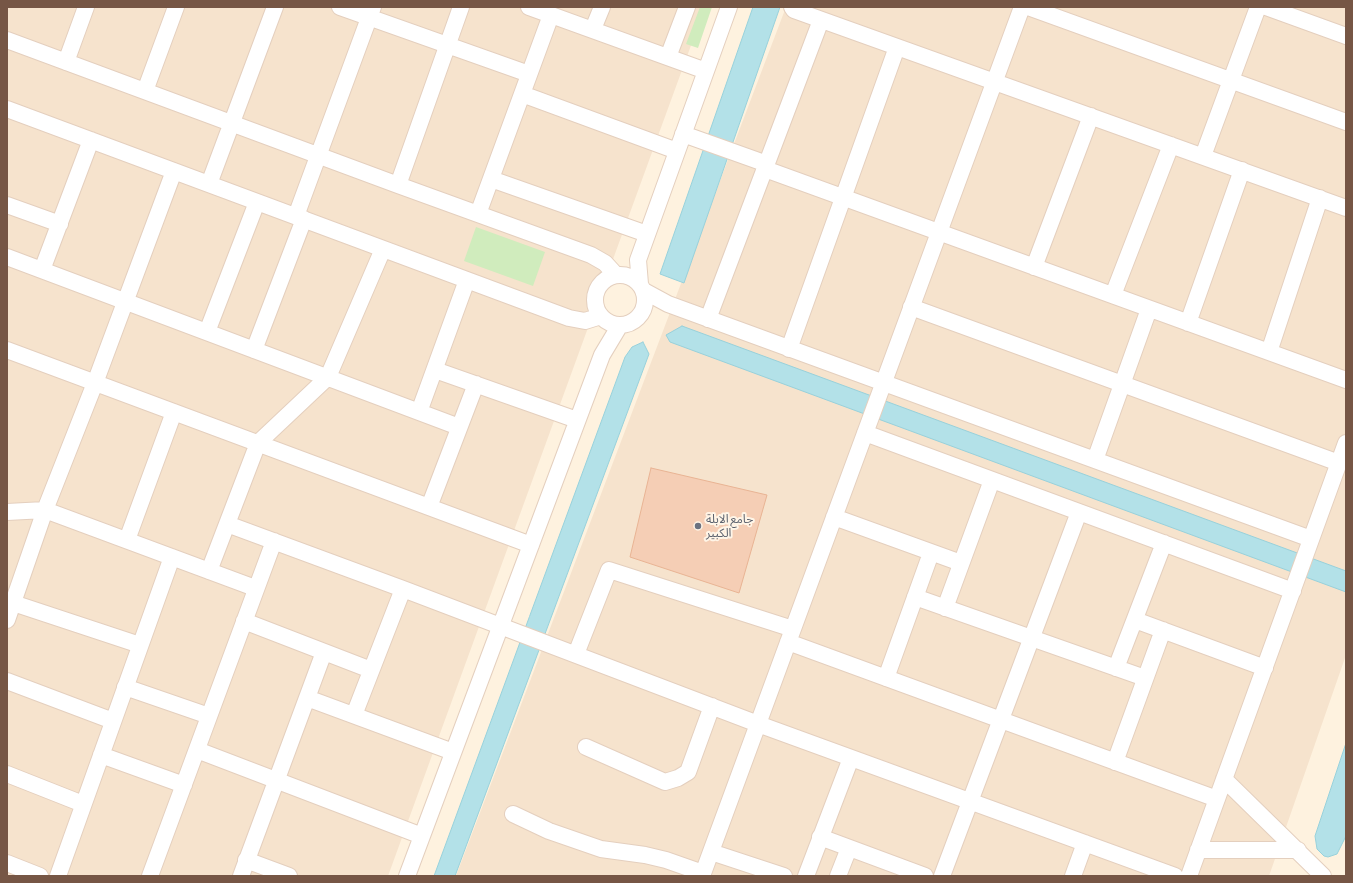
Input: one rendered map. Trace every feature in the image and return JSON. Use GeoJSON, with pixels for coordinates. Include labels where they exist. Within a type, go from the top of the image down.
{"type":"FeatureCollection","features":[{"type":"Feature","properties":{"kind":"street"},"geometry":{"type":"LineString","coordinates":[[66,62],[86,7]]}},
{"type":"Feature","properties":{"kind":"street"},"geometry":{"type":"LineString","coordinates":[[144,91],[176,7]]}},
{"type":"Feature","properties":{"kind":"street"},"geometry":{"type":"LineString","coordinates":[[209,184],[275,7]]}},
{"type":"Feature","properties":{"kind":"street"},"geometry":{"type":"LineString","coordinates":[[340,7],[371,12],[447,45],[529,74]]}},
{"type":"Feature","properties":{"kind":"street"},"geometry":{"type":"LineString","coordinates":[[398,185],[461,7]]}},
{"type":"Feature","properties":{"kind":"street"},"geometry":{"type":"LineString","coordinates":[[529,7],[706,71]]}},
{"type":"Feature","properties":{"kind":"street"},"geometry":{"type":"LineString","coordinates":[[593,29],[602,7]]}},
{"type":"Feature","properties":{"kind":"street"},"geometry":{"type":"LineString","coordinates":[[668,57],[687,7]]}},
{"type":"Feature","properties":{"kind":"street"},"geometry":{"type":"LineString","coordinates":[[640,315],[645,304],[638,260],[729,7]]}},
{"type":"Feature","properties":{"kind":"street"},"geometry":{"type":"LineString","coordinates":[[792,7],[794,10],[820,20],[1346,208]]}},
{"type":"Feature","properties":{"kind":"street"},"geometry":{"type":"LineString","coordinates":[[513,814],[549,831],[601,849],[652,856],[702,875],[1022,7]]}},
{"type":"Feature","properties":{"kind":"street"},"geometry":{"type":"LineString","coordinates":[[1028,7],[1346,122]]}},
{"type":"Feature","properties":{"kind":"street"},"geometry":{"type":"LineString","coordinates":[[1203,156],[1258,7]]}},
{"type":"Feature","properties":{"kind":"street"},"geometry":{"type":"LineString","coordinates":[[1266,7],[1300,13],[1346,36]]}},
{"type":"Feature","properties":{"kind":"street"},"geometry":{"type":"LineString","coordinates":[[254,350],[300,218],[318,156],[371,12]]}},
{"type":"Feature","properties":{"kind":"street"},"geometry":{"type":"LineString","coordinates":[[478,214],[551,15]]}},
{"type":"Feature","properties":{"kind":"street"},"geometry":{"type":"LineString","coordinates":[[708,319],[820,20]]}},
{"type":"Feature","properties":{"kind":"street"},"geometry":{"type":"LineString","coordinates":[[7,40],[318,156],[591,255],[605,263],[617,274],[635,278],[642,288],[668,304],[1311,539]]}},
{"type":"Feature","properties":{"kind":"street"},"geometry":{"type":"LineString","coordinates":[[789,349],[897,47]]}},
{"type":"Feature","properties":{"kind":"street"},"geometry":{"type":"LineString","coordinates":[[522,94],[677,151]]}},
{"type":"Feature","properties":{"kind":"street"},"geometry":{"type":"LineString","coordinates":[[7,109],[569,318],[631,323],[640,315],[668,304]]}},
{"type":"Feature","properties":{"kind":"street"},"geometry":{"type":"LineString","coordinates":[[1034,267],[1091,116]]}},
{"type":"Feature","properties":{"kind":"street"},"geometry":{"type":"LineString","coordinates":[[683,134],[844,198],[1346,380]]}},
{"type":"Feature","properties":{"kind":"street"},"geometry":{"type":"LineString","coordinates":[[42,270],[91,140]]}},
{"type":"Feature","properties":{"kind":"street"},"geometry":{"type":"LineString","coordinates":[[1113,295],[1171,145]]}},
{"type":"Feature","properties":{"kind":"street"},"geometry":{"type":"LineString","coordinates":[[1188,323],[1242,170]]}},
{"type":"Feature","properties":{"kind":"street"},"geometry":{"type":"LineString","coordinates":[[7,620],[45,510],[95,383],[174,171]]}},
{"type":"Feature","properties":{"kind":"street"},"geometry":{"type":"LineString","coordinates":[[491,179],[647,234]]}},
{"type":"Feature","properties":{"kind":"street"},"geometry":{"type":"LineString","coordinates":[[1269,352],[1320,198]]}},
{"type":"Feature","properties":{"kind":"street"},"geometry":{"type":"LineString","coordinates":[[206,332],[257,202]]}},
{"type":"Feature","properties":{"kind":"street"},"geometry":{"type":"LineString","coordinates":[[9,210],[60,224]]}},
{"type":"Feature","properties":{"kind":"street"},"geometry":{"type":"LineString","coordinates":[[209,571],[258,444],[328,377],[383,249]]}},
{"type":"Feature","properties":{"kind":"street"},"geometry":{"type":"LineString","coordinates":[[7,256],[459,427]]}},
{"type":"Feature","properties":{"kind":"street"},"geometry":{"type":"LineString","coordinates":[[609,321],[597,310],[595,295],[602,282],[638,260]]}},
{"type":"Feature","properties":{"kind":"street"},"geometry":{"type":"LineString","coordinates":[[419,412],[467,280]]}},
{"type":"Feature","properties":{"kind":"street"},"geometry":{"type":"LineString","coordinates":[[912,307],[1339,463]]}},
{"type":"Feature","properties":{"kind":"street"},"geometry":{"type":"LineString","coordinates":[[1095,460],[1149,309]]}},
{"type":"Feature","properties":{"kind":"street"},"geometry":{"type":"LineString","coordinates":[[407,876],[602,355],[609,321]]}},
{"type":"Feature","properties":{"kind":"street"},"geometry":{"type":"LineString","coordinates":[[9,356],[95,383],[531,545]]}},
{"type":"Feature","properties":{"kind":"street"},"geometry":{"type":"LineString","coordinates":[[435,370],[577,420]]}},
{"type":"Feature","properties":{"kind":"street"},"geometry":{"type":"LineString","coordinates":[[429,507],[476,384]]}},
{"type":"Feature","properties":{"kind":"street"},"geometry":{"type":"LineString","coordinates":[[127,540],[174,412]]}},
{"type":"Feature","properties":{"kind":"street"},"geometry":{"type":"LineString","coordinates":[[865,433],[1293,591]]}},
{"type":"Feature","properties":{"kind":"street"},"geometry":{"type":"LineString","coordinates":[[1189,876],[1346,444]]}},
{"type":"Feature","properties":{"kind":"street"},"geometry":{"type":"LineString","coordinates":[[945,608],[992,480]]}},
{"type":"Feature","properties":{"kind":"street"},"geometry":{"type":"LineString","coordinates":[[7,512],[45,510],[255,588]]}},
{"type":"Feature","properties":{"kind":"street"},"geometry":{"type":"LineString","coordinates":[[942,876],[1078,512]]}},
{"type":"Feature","properties":{"kind":"street"},"geometry":{"type":"LineString","coordinates":[[834,517],[961,563]]}},
{"type":"Feature","properties":{"kind":"street"},"geometry":{"type":"LineString","coordinates":[[227,524],[403,588],[758,724],[1175,876]]}},
{"type":"Feature","properties":{"kind":"street"},"geometry":{"type":"LineString","coordinates":[[150,876],[255,588],[274,541]]}},
{"type":"Feature","properties":{"kind":"street"},"geometry":{"type":"LineString","coordinates":[[1116,668],[1164,544]]}},
{"type":"Feature","properties":{"kind":"street"},"geometry":{"type":"LineString","coordinates":[[886,678],[931,553]]}},
{"type":"Feature","properties":{"kind":"street"},"geometry":{"type":"LineString","coordinates":[[58,876],[172,557]]}},
{"type":"Feature","properties":{"kind":"street"},"geometry":{"type":"LineString","coordinates":[[576,654],[609,570],[790,636],[886,678],[1217,799]]}},
{"type":"Feature","properties":{"kind":"street"},"geometry":{"type":"LineString","coordinates":[[354,715],[403,588]]}},
{"type":"Feature","properties":{"kind":"street"},"geometry":{"type":"LineString","coordinates":[[915,597],[1145,678]]}},
{"type":"Feature","properties":{"kind":"street"},"geometry":{"type":"LineString","coordinates":[[13,603],[140,645]]}},
{"type":"Feature","properties":{"kind":"street"},"geometry":{"type":"LineString","coordinates":[[1135,620],[1265,668]]}},
{"type":"Feature","properties":{"kind":"street"},"geometry":{"type":"LineString","coordinates":[[244,621],[371,670]]}},
{"type":"Feature","properties":{"kind":"street"},"geometry":{"type":"LineString","coordinates":[[1115,762],[1163,630]]}},
{"type":"Feature","properties":{"kind":"street"},"geometry":{"type":"LineString","coordinates":[[241,876],[324,652]]}},
{"type":"Feature","properties":{"kind":"street"},"geometry":{"type":"LineString","coordinates":[[7,681],[113,720]]}},
{"type":"Feature","properties":{"kind":"street"},"geometry":{"type":"LineString","coordinates":[[125,687],[209,716]]}},
{"type":"Feature","properties":{"kind":"street"},"geometry":{"type":"LineString","coordinates":[[307,698],[453,752]]}},
{"type":"Feature","properties":{"kind":"street"},"geometry":{"type":"LineString","coordinates":[[586,747],[665,782],[678,778],[688,772],[712,706]]}},
{"type":"Feature","properties":{"kind":"street"},"geometry":{"type":"LineString","coordinates":[[197,750],[422,836]]}},
{"type":"Feature","properties":{"kind":"street"},"geometry":{"type":"LineString","coordinates":[[101,754],[184,785]]}},
{"type":"Feature","properties":{"kind":"street"},"geometry":{"type":"LineString","coordinates":[[806,876],[850,758]]}},
{"type":"Feature","properties":{"kind":"street"},"geometry":{"type":"LineString","coordinates":[[7,774],[84,804]]}},
{"type":"Feature","properties":{"kind":"street"},"geometry":{"type":"LineString","coordinates":[[1224,779],[1323,876]]}},
{"type":"Feature","properties":{"kind":"street"},"geometry":{"type":"LineString","coordinates":[[820,837],[925,876]]}},
{"type":"Feature","properties":{"kind":"street"},"geometry":{"type":"LineString","coordinates":[[1073,876],[1084,843]]}},
{"type":"Feature","properties":{"kind":"street"},"geometry":{"type":"LineString","coordinates":[[838,876],[849,848]]}},
{"type":"Feature","properties":{"kind":"street"},"geometry":{"type":"LineString","coordinates":[[1198,850],[1298,850]]}},
{"type":"Feature","properties":{"kind":"street"},"geometry":{"type":"LineString","coordinates":[[711,852],[784,876]]}},
{"type":"Feature","properties":{"kind":"street"},"geometry":{"type":"LineString","coordinates":[[246,860],[289,876]]}},
{"type":"Feature","properties":{"kind":"street"},"geometry":{"type":"LineString","coordinates":[[7,863],[40,876]]}},
{"type":"Feature","properties":{"kind":"shaded area"},"geometry":{"type":"Polygon","coordinates":[[[7,7],[705,7],[388,876],[7,876],[7,7]]]}},
{"type":"Feature","properties":{"kind":"shaded area"},"geometry":{"type":"Polygon","coordinates":[[[786,7],[1346,7],[1346,655],[1269,876],[456,876],[786,7]]]}},
{"type":"Feature","properties":{"kind":"green space"},"geometry":{"type":"Polygon","coordinates":[[[700,7],[712,7],[698,48],[686,44],[700,7]]]}},
{"type":"Feature","properties":{"kind":"green space"},"geometry":{"type":"Polygon","coordinates":[[[476,227],[545,252],[533,286],[464,261],[476,227]]]}},
{"type":"Feature","properties":{"kind":"water"},"geometry":{"type":"Polygon","coordinates":[[[753,7],[780,7],[684,283],[660,274],[753,7]]]}},
{"type":"Feature","properties":{"kind":"water"},"geometry":{"type":"Polygon","coordinates":[[[682,326],[1346,571],[1346,592],[670,342],[666,335],[682,326]]]}},
{"type":"Feature","properties":{"kind":"water"},"geometry":{"type":"Polygon","coordinates":[[[643,342],[649,354],[455,876],[434,876],[625,357],[632,347],[643,342]]]}},
{"type":"Feature","properties":{"kind":"water"},"geometry":{"type":"Polygon","coordinates":[[[1346,743],[1346,836],[1337,854],[1328,857],[1324,856],[1317,849],[1315,836],[1346,743]]]}},
{"type":"Feature","properties":{"kind":"building","name":"جامع الابلة الكبير"},"geometry":{"type":"Polygon","coordinates":[[[651,468],[767,495],[739,593],[630,557],[651,468]]]}},
{"type":"Feature","properties":{"kind":"place","name":"جامع الابلة الكبير"},"geometry":{"type":"Point","coordinates":[698,526]}}]}
